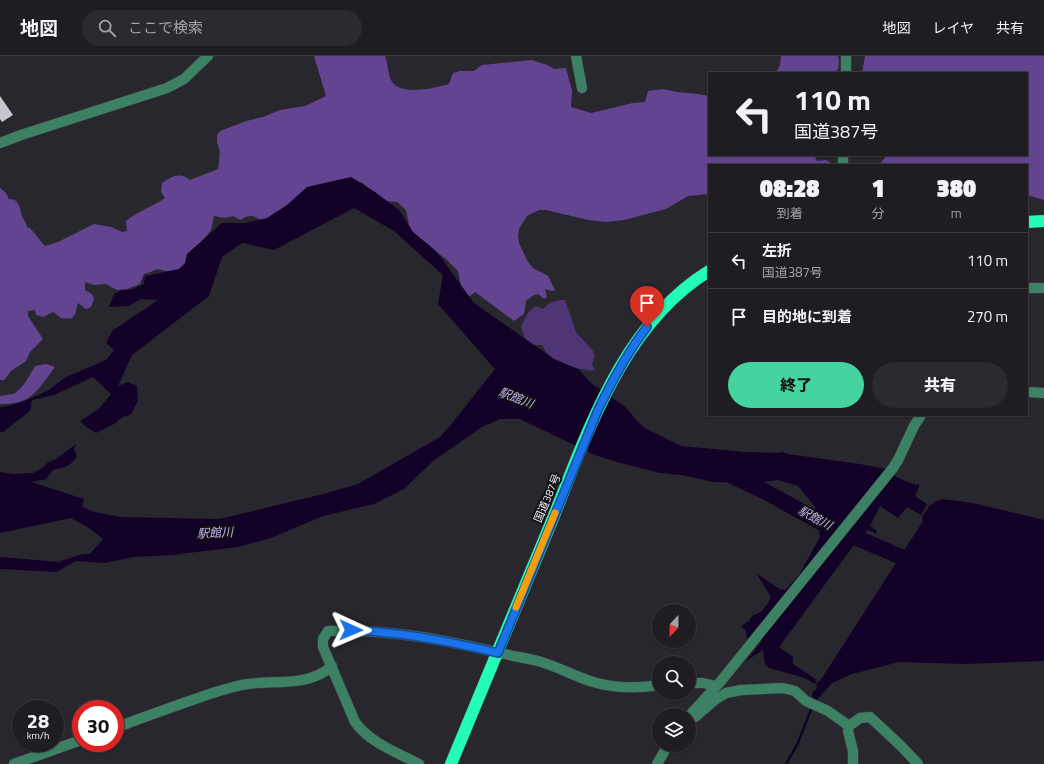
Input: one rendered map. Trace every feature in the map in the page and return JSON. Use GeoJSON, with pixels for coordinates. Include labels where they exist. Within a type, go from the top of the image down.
{"type":"FeatureCollection","features":[{"type":"Feature","properties":{"kind":"highway"},"geometry":{"type":"LineString","coordinates":[[1028,222],[1044,221]]}},
{"type":"Feature","properties":{"kind":"highway","name":"国道387号"},"geometry":{"type":"LineString","coordinates":[[451,764],[587,436],[612,380],[637,340],[658,313],[682,290],[708,271]]}},
{"type":"Feature","properties":{"kind":"street"},"geometry":{"type":"LineString","coordinates":[[0,143],[167,88],[184,78],[208,56]]}},
{"type":"Feature","properties":{"kind":"street"},"geometry":{"type":"LineString","coordinates":[[576,56],[582,88]]}},
{"type":"Feature","properties":{"kind":"street"},"geometry":{"type":"LineString","coordinates":[[846,56],[846,72]]}},
{"type":"Feature","properties":{"kind":"street"},"geometry":{"type":"LineString","coordinates":[[1028,288],[1044,288]]}},
{"type":"Feature","properties":{"kind":"street"},"geometry":{"type":"LineString","coordinates":[[1028,392],[1044,393]]}},
{"type":"Feature","properties":{"kind":"street"},"geometry":{"type":"LineString","coordinates":[[696,709],[719,684],[893,468],[920,416]]}},
{"type":"Feature","properties":{"kind":"street"},"geometry":{"type":"LineString","coordinates":[[419,764],[379,743],[359,728],[340,689],[322,642],[328,631],[374,631],[409,635],[498,651],[546,664],[591,682],[622,687],[652,686]]}},
{"type":"Feature","properties":{"kind":"street"},"geometry":{"type":"LineString","coordinates":[[124,725],[186,702],[247,684],[307,679],[332,666]]}},
{"type":"Feature","properties":{"kind":"street"},"geometry":{"type":"LineString","coordinates":[[696,683],[719,684]]}},
{"type":"Feature","properties":{"kind":"street"},"geometry":{"type":"LineString","coordinates":[[696,716],[716,699],[726,693],[741,690],[783,688],[795,691],[806,701],[828,711],[849,726]]}},
{"type":"Feature","properties":{"kind":"street"},"geometry":{"type":"LineString","coordinates":[[853,764],[853,751],[848,731],[849,726],[860,718],[870,717],[918,764]]}},
{"type":"Feature","properties":{"kind":"street"},"geometry":{"type":"LineString","coordinates":[[14,764],[72,743]]}},
{"type":"Feature","properties":{"kind":"street"},"geometry":{"type":"LineString","coordinates":[[657,764],[664,752]]}},
{"type":"Feature","properties":{"kind":"shaded area"},"geometry":{"type":"Polygon","coordinates":[[[314,56],[385,56],[391,80],[395,85],[409,90],[427,89],[449,84],[453,73],[460,71],[474,71],[482,65],[532,60],[554,69],[566,68],[572,91],[571,107],[591,113],[633,103],[645,102],[648,91],[663,89],[708,96],[708,156],[814,156],[817,161],[826,160],[832,164],[708,164],[708,194],[688,196],[666,209],[624,220],[606,222],[588,220],[546,210],[539,210],[527,216],[519,229],[519,243],[528,262],[533,268],[548,276],[555,290],[552,291],[545,289],[547,297],[544,299],[538,294],[532,296],[526,301],[524,314],[514,321],[475,292],[467,298],[461,286],[458,271],[445,258],[434,251],[427,243],[416,237],[410,230],[406,210],[397,202],[386,201],[361,182],[343,182],[264,222],[252,216],[241,220],[233,216],[225,218],[214,216],[211,230],[199,245],[192,259],[174,273],[157,269],[144,274],[140,284],[127,289],[117,290],[106,284],[94,285],[85,282],[85,290],[92,294],[94,299],[91,307],[86,309],[78,303],[75,314],[71,319],[61,318],[53,312],[43,317],[36,315],[35,310],[28,311],[28,316],[43,339],[30,352],[26,361],[11,371],[4,380],[0,380],[0,188],[6,193],[9,199],[13,199],[18,203],[27,227],[30,228],[45,246],[58,242],[94,224],[111,227],[122,232],[127,231],[126,221],[135,214],[165,198],[161,192],[162,183],[169,178],[183,176],[190,180],[218,169],[220,152],[217,142],[217,135],[220,131],[280,110],[305,106],[326,96],[314,56]]]}},
{"type":"Feature","properties":{"kind":"shaded area"},"geometry":{"type":"Polygon","coordinates":[[[781,56],[838,56],[839,61],[838,70],[831,72],[776,72],[780,65],[781,56]]]}},
{"type":"Feature","properties":{"kind":"shaded area"},"geometry":{"type":"Polygon","coordinates":[[[865,56],[1044,56],[1044,200],[1028,195],[1028,164],[880,164],[886,156],[1028,156],[1028,72],[862,72],[865,56]]]}},
{"type":"Feature","properties":{"kind":"shaded area"},"geometry":{"type":"Polygon","coordinates":[[[565,300],[576,332],[593,351],[595,357],[592,364],[595,371],[572,367],[557,361],[551,357],[542,345],[532,345],[525,338],[521,327],[530,310],[536,306],[543,309],[550,303],[565,300]]]}},
{"type":"Feature","properties":{"kind":"shaded area"},"geometry":{"type":"Polygon","coordinates":[[[46,364],[55,367],[44,383],[33,394],[27,399],[19,402],[0,404],[0,396],[13,394],[16,392],[26,382],[35,366],[46,364]]]}},
{"type":"Feature","properties":{"kind":"water"},"geometry":{"type":"Polygon","coordinates":[[[351,177],[375,192],[399,210],[413,232],[437,252],[474,303],[554,359],[578,369],[591,383],[624,406],[643,427],[681,446],[746,452],[783,452],[788,454],[860,464],[891,470],[896,477],[916,485],[919,484],[915,496],[927,504],[921,515],[907,507],[898,518],[880,506],[870,526],[877,531],[876,534],[868,530],[862,534],[779,647],[793,657],[793,664],[817,680],[815,684],[805,678],[769,668],[765,664],[763,650],[746,661],[762,641],[752,639],[751,642],[747,640],[746,631],[741,626],[749,621],[752,616],[761,612],[771,597],[757,574],[780,589],[785,590],[799,575],[820,537],[815,507],[798,486],[778,480],[754,483],[713,482],[682,475],[660,473],[595,455],[520,419],[500,419],[482,427],[433,461],[404,489],[374,504],[323,516],[271,538],[238,547],[172,555],[134,557],[105,563],[76,561],[57,572],[0,569],[0,557],[60,562],[60,565],[61,561],[83,554],[90,554],[103,539],[89,528],[71,518],[0,533],[0,472],[13,474],[33,473],[44,467],[47,463],[56,459],[76,444],[74,449],[77,457],[71,463],[53,470],[46,479],[31,482],[84,499],[82,507],[95,512],[120,517],[220,519],[358,484],[440,437],[449,427],[495,369],[438,304],[443,275],[394,231],[354,208],[274,250],[242,243],[222,257],[209,296],[132,355],[118,386],[128,382],[137,386],[138,401],[131,414],[96,433],[85,426],[80,421],[99,409],[111,394],[93,377],[54,395],[32,400],[30,411],[3,432],[0,432],[0,407],[9,406],[27,400],[49,390],[64,378],[106,360],[114,350],[106,343],[112,331],[158,300],[141,299],[129,306],[109,307],[114,294],[122,290],[131,290],[144,284],[145,276],[179,269],[185,263],[187,254],[222,223],[246,223],[267,218],[287,205],[307,187],[351,177]]]}},
{"type":"Feature","properties":{"kind":"water"},"geometry":{"type":"Polygon","coordinates":[[[942,499],[973,503],[1044,520],[1044,661],[964,664],[899,662],[852,674],[832,683],[816,701],[812,699],[813,690],[815,691],[818,681],[820,681],[923,521],[922,517],[930,505],[942,499]]]}},
{"type":"Feature","properties":{"kind":"building"},"geometry":{"type":"Polygon","coordinates":[[[0,96],[13,115],[2,122],[0,119],[0,96]]]}},
{"type":"Feature","properties":{"kind":"waterway","name":"駅館川"},"geometry":{"type":"LineString","coordinates":[[728,474],[766,492],[824,524],[920,565]]}},
{"type":"Feature","properties":{"kind":"waterway"},"geometry":{"type":"LineString","coordinates":[[786,764],[797,745],[812,707]]}},
{"type":"Feature","properties":{"kind":"slow traffic"},"geometry":{"type":"LineString","coordinates":[[516,607],[555,513]]}},
{"type":"Feature","properties":{"kind":"route"},"geometry":{"type":"LineString","coordinates":[[351,630],[425,637],[498,653],[598,410],[612,380],[647,327]]}}]}
